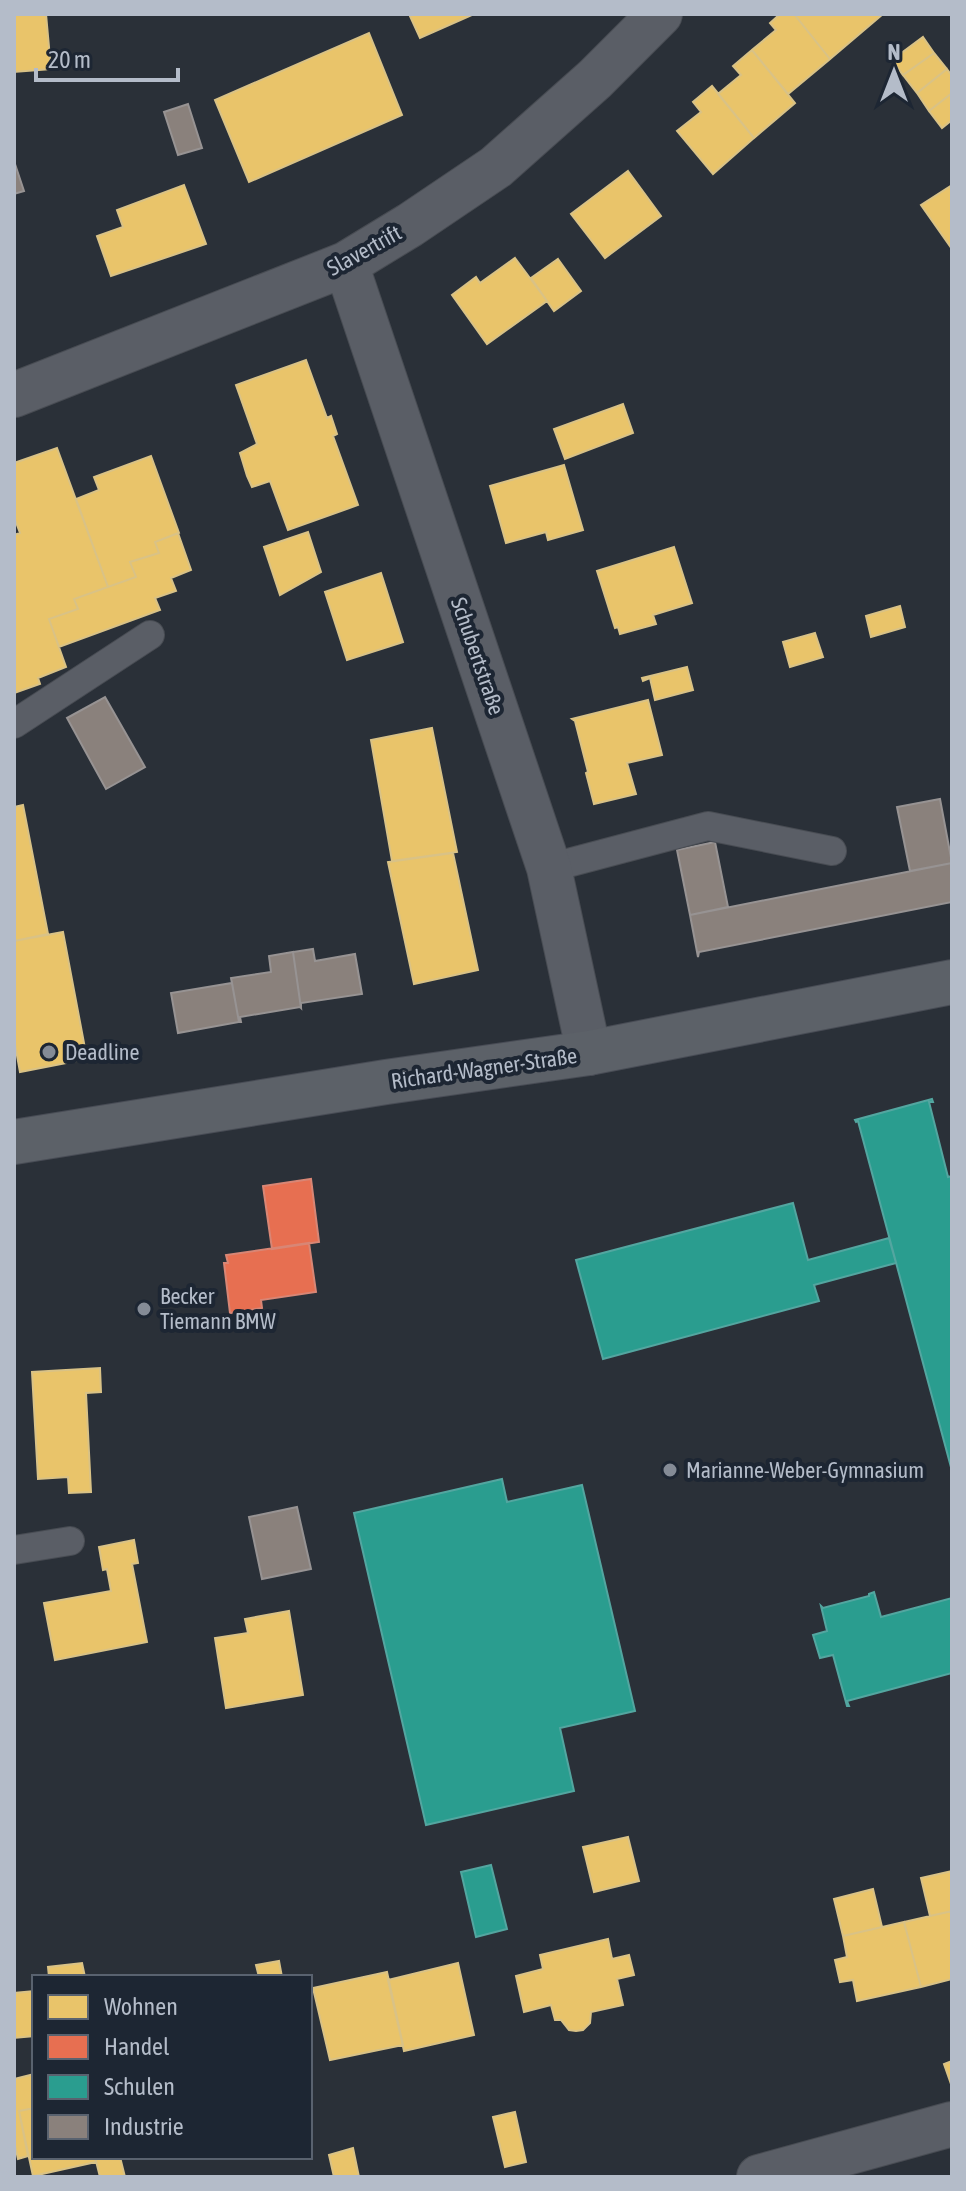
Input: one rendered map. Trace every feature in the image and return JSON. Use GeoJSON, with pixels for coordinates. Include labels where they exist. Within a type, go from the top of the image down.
{"type":"FeatureCollection","features":[{"type":"Feature","properties":{"kind":"main road","name":"Richard-Wagner-Straße"},"geometry":{"type":"LineString","coordinates":[[14,1142],[589,1053],[952,982]]}},
{"type":"Feature","properties":{"kind":"street","name":"Slavertrift"},"geometry":{"type":"LineString","coordinates":[[14,395],[346,264],[496,167],[595,79],[660,14]]}},
{"type":"Feature","properties":{"kind":"street","name":"Schubertstraße"},"geometry":{"type":"LineString","coordinates":[[346,264],[549,868],[589,1053]]}},
{"type":"Feature","properties":{"kind":"street"},"geometry":{"type":"LineString","coordinates":[[759,2177],[952,2124]]}},
{"type":"Feature","properties":{"kind":"lane"},"geometry":{"type":"LineString","coordinates":[[14,724],[150,635]]}},
{"type":"Feature","properties":{"kind":"lane"},"geometry":{"type":"LineString","coordinates":[[549,868],[708,826],[832,851]]}},
{"type":"Feature","properties":{"kind":"lane"},"geometry":{"type":"LineString","coordinates":[[14,1550],[70,1541]]}},
{"type":"Feature","properties":{"kind":"building: Wohnen"},"geometry":{"type":"Polygon","coordinates":[[[14,14],[46,14],[51,69],[14,72],[14,14]]]}},
{"type":"Feature","properties":{"kind":"building: Wohnen"},"geometry":{"type":"Polygon","coordinates":[[[409,14],[474,14],[420,38],[409,14]]]}},
{"type":"Feature","properties":{"kind":"building: Wohnen"},"geometry":{"type":"Polygon","coordinates":[[[780,14],[794,14],[830,59],[788,94],[752,50],[776,30],[770,23],[780,14]]]}},
{"type":"Feature","properties":{"kind":"building: Wohnen"},"geometry":{"type":"Polygon","coordinates":[[[794,14],[883,14],[830,59],[794,14]]]}},
{"type":"Feature","properties":{"kind":"building: Wohnen"},"geometry":{"type":"Polygon","coordinates":[[[369,33],[402,115],[249,182],[215,100],[369,33]]]}},
{"type":"Feature","properties":{"kind":"building: Wohnen"},"geometry":{"type":"Polygon","coordinates":[[[923,37],[934,53],[903,75],[892,60],[923,37]]]}},
{"type":"Feature","properties":{"kind":"building: Wohnen"},"geometry":{"type":"Polygon","coordinates":[[[752,50],[795,103],[754,138],[718,94],[741,75],[733,66],[752,50]]]}},
{"type":"Feature","properties":{"kind":"building: Wohnen"},"geometry":{"type":"Polygon","coordinates":[[[934,53],[947,69],[917,93],[903,75],[934,53]]]}},
{"type":"Feature","properties":{"kind":"building: Wohnen"},"geometry":{"type":"Polygon","coordinates":[[[947,69],[952,76],[952,93],[929,111],[917,93],[947,69]]]}},
{"type":"Feature","properties":{"kind":"building: Wohnen"},"geometry":{"type":"Polygon","coordinates":[[[712,86],[754,138],[713,174],[677,131],[701,112],[693,102],[712,86]]]}},
{"type":"Feature","properties":{"kind":"building: Wohnen"},"geometry":{"type":"Polygon","coordinates":[[[952,93],[952,120],[942,128],[929,111],[952,93]]]}},
{"type":"Feature","properties":{"kind":"building: Wohnen"},"geometry":{"type":"Polygon","coordinates":[[[628,171],[661,216],[605,258],[571,214],[628,171]]]}},
{"type":"Feature","properties":{"kind":"building: Wohnen"},"geometry":{"type":"Polygon","coordinates":[[[184,185],[206,244],[111,276],[97,236],[123,227],[117,210],[184,185]]]}},
{"type":"Feature","properties":{"kind":"building: Wohnen"},"geometry":{"type":"Polygon","coordinates":[[[952,185],[952,249],[921,205],[952,185]]]}},
{"type":"Feature","properties":{"kind":"building: Wohnen"},"geometry":{"type":"Polygon","coordinates":[[[515,258],[547,301],[487,344],[452,295],[476,277],[480,283],[515,258]]]}},
{"type":"Feature","properties":{"kind":"building: Wohnen"},"geometry":{"type":"Polygon","coordinates":[[[558,259],[581,291],[554,311],[531,278],[558,259]]]}},
{"type":"Feature","properties":{"kind":"building: Wohnen"},"geometry":{"type":"Polygon","coordinates":[[[306,360],[327,418],[331,416],[337,434],[333,436],[358,505],[288,530],[270,481],[252,487],[247,476],[240,453],[257,444],[236,385],[306,360]]]}},
{"type":"Feature","properties":{"kind":"building: Wohnen"},"geometry":{"type":"Polygon","coordinates":[[[623,404],[633,433],[565,459],[554,429],[623,404]]]}},
{"type":"Feature","properties":{"kind":"building: Wohnen"},"geometry":{"type":"Polygon","coordinates":[[[57,448],[108,587],[74,599],[78,609],[49,619],[66,667],[38,678],[40,684],[14,693],[14,535],[20,533],[14,517],[14,463],[57,448]]]}},
{"type":"Feature","properties":{"kind":"building: Wohnen"},"geometry":{"type":"Polygon","coordinates":[[[151,456],[179,533],[155,542],[159,553],[130,562],[136,577],[108,587],[76,499],[99,490],[94,477],[151,456]]]}},
{"type":"Feature","properties":{"kind":"building: Wohnen"},"geometry":{"type":"Polygon","coordinates":[[[564,465],[583,530],[548,540],[546,532],[506,543],[490,486],[564,465]]]}},
{"type":"Feature","properties":{"kind":"building: Wohnen"},"geometry":{"type":"Polygon","coordinates":[[[308,532],[321,572],[280,595],[264,547],[308,532]]]}},
{"type":"Feature","properties":{"kind":"building: Wohnen"},"geometry":{"type":"Polygon","coordinates":[[[178,533],[191,570],[171,578],[176,591],[155,598],[160,610],[59,647],[49,619],[78,609],[74,599],[136,577],[130,562],[159,553],[155,542],[178,533]]]}},
{"type":"Feature","properties":{"kind":"building: Wohnen"},"geometry":{"type":"Polygon","coordinates":[[[674,547],[692,603],[653,615],[656,624],[620,634],[618,627],[615,628],[597,571],[674,547]]]}},
{"type":"Feature","properties":{"kind":"building: Wohnen"},"geometry":{"type":"Polygon","coordinates":[[[381,573],[403,642],[347,660],[325,592],[381,573]]]}},
{"type":"Feature","properties":{"kind":"building: Wohnen"},"geometry":{"type":"Polygon","coordinates":[[[900,606],[905,627],[871,637],[866,616],[900,606]]]}},
{"type":"Feature","properties":{"kind":"building: Wohnen"},"geometry":{"type":"Polygon","coordinates":[[[815,633],[823,657],[790,667],[783,642],[815,633]]]}},
{"type":"Feature","properties":{"kind":"building: Wohnen"},"geometry":{"type":"Polygon","coordinates":[[[687,667],[693,690],[655,700],[650,678],[643,681],[642,678],[687,667]]]}},
{"type":"Feature","properties":{"kind":"building: Wohnen"},"geometry":{"type":"Polygon","coordinates":[[[648,700],[662,755],[627,763],[636,794],[594,804],[575,721],[572,719],[648,700]]]}},
{"type":"Feature","properties":{"kind":"building: Wohnen"},"geometry":{"type":"Polygon","coordinates":[[[432,728],[457,852],[392,861],[371,740],[432,728]]]}},
{"type":"Feature","properties":{"kind":"building: Wohnen"},"geometry":{"type":"Polygon","coordinates":[[[23,805],[48,934],[14,941],[14,807],[23,805]]]}},
{"type":"Feature","properties":{"kind":"building: Wohnen"},"geometry":{"type":"Polygon","coordinates":[[[453,853],[478,970],[414,984],[388,862],[453,853]]]}},
{"type":"Feature","properties":{"kind":"building: Wohnen"},"geometry":{"type":"Polygon","coordinates":[[[63,932],[87,1059],[20,1072],[14,1039],[14,941],[63,932]]]}},
{"type":"Feature","properties":{"kind":"building: Wohnen"},"geometry":{"type":"Polygon","coordinates":[[[100,1368],[101,1392],[86,1393],[91,1492],[69,1493],[68,1477],[38,1479],[32,1372],[100,1368]]]}},
{"type":"Feature","properties":{"kind":"building: Wohnen"},"geometry":{"type":"Polygon","coordinates":[[[134,1540],[138,1563],[132,1564],[147,1642],[55,1660],[44,1603],[111,1591],[99,1547],[134,1540]]]}},
{"type":"Feature","properties":{"kind":"building: Wohnen"},"geometry":{"type":"Polygon","coordinates":[[[289,1611],[303,1695],[226,1708],[215,1638],[248,1633],[245,1619],[289,1611]]]}},
{"type":"Feature","properties":{"kind":"building: Wohnen"},"geometry":{"type":"Polygon","coordinates":[[[628,1837],[639,1881],[594,1892],[583,1847],[628,1837]]]}},
{"type":"Feature","properties":{"kind":"building: Wohnen"},"geometry":{"type":"Polygon","coordinates":[[[952,1871],[952,1911],[930,1916],[921,1878],[952,1871]]]}},
{"type":"Feature","properties":{"kind":"building: Wohnen"},"geometry":{"type":"Polygon","coordinates":[[[873,1889],[882,1927],[843,1936],[834,1899],[873,1889]]]}},
{"type":"Feature","properties":{"kind":"building: Wohnen"},"geometry":{"type":"Polygon","coordinates":[[[952,1911],[952,1979],[921,1987],[904,1922],[952,1911]]]}},
{"type":"Feature","properties":{"kind":"building: Wohnen"},"geometry":{"type":"Polygon","coordinates":[[[904,1922],[921,1987],[857,2001],[853,1980],[840,1982],[835,1960],[847,1957],[843,1936],[904,1922]]]}},
{"type":"Feature","properties":{"kind":"building: Wohnen"},"geometry":{"type":"Polygon","coordinates":[[[608,1939],[612,1959],[629,1955],[634,1975],[617,1979],[623,2005],[591,2012],[590,2023],[583,2030],[576,2031],[569,2030],[561,2020],[555,2020],[551,2005],[524,2012],[516,1976],[543,1969],[540,1955],[608,1939]]]}},
{"type":"Feature","properties":{"kind":"building: Wohnen"},"geometry":{"type":"Polygon","coordinates":[[[279,1961],[282,1975],[258,1975],[256,1965],[279,1961]]]}},
{"type":"Feature","properties":{"kind":"building: Wohnen"},"geometry":{"type":"Polygon","coordinates":[[[82,1963],[85,1975],[49,1975],[48,1967],[82,1963]]]}},
{"type":"Feature","properties":{"kind":"building: Wohnen"},"geometry":{"type":"Polygon","coordinates":[[[458,1963],[474,2035],[404,2051],[388,1980],[458,1963]]]}},
{"type":"Feature","properties":{"kind":"building: Wohnen"},"geometry":{"type":"Polygon","coordinates":[[[387,1972],[403,2045],[330,2060],[313,1988],[387,1972]]]}},
{"type":"Feature","properties":{"kind":"building: Wohnen"},"geometry":{"type":"Polygon","coordinates":[[[32,1991],[32,2036],[14,2038],[14,1993],[32,1991]]]}},
{"type":"Feature","properties":{"kind":"building: Wohnen"},"geometry":{"type":"Polygon","coordinates":[[[952,2061],[952,2087],[944,2064],[952,2061]]]}},
{"type":"Feature","properties":{"kind":"building: Wohnen"},"geometry":{"type":"Polygon","coordinates":[[[32,2074],[32,2108],[19,2111],[28,2156],[18,2159],[14,2141],[14,2079],[32,2074]]]}},
{"type":"Feature","properties":{"kind":"building: Wohnen"},"geometry":{"type":"Polygon","coordinates":[[[32,2108],[32,2159],[95,2159],[96,2162],[33,2176],[19,2111],[32,2108]]]}},
{"type":"Feature","properties":{"kind":"building: Wohnen"},"geometry":{"type":"Polygon","coordinates":[[[515,2112],[526,2162],[505,2167],[493,2117],[515,2112]]]}},
{"type":"Feature","properties":{"kind":"building: Wohnen"},"geometry":{"type":"Polygon","coordinates":[[[353,2148],[359,2177],[334,2177],[329,2155],[353,2148]]]}},
{"type":"Feature","properties":{"kind":"building: Wohnen"},"geometry":{"type":"Polygon","coordinates":[[[96,2159],[120,2159],[125,2177],[100,2177],[96,2159]]]}},
{"type":"Feature","properties":{"kind":"building: Handel"},"geometry":{"type":"Polygon","coordinates":[[[311,1179],[319,1242],[272,1249],[263,1186],[311,1179]]]}},
{"type":"Feature","properties":{"kind":"building: Handel"},"geometry":{"type":"Polygon","coordinates":[[[309,1243],[316,1292],[261,1300],[262,1308],[230,1313],[224,1263],[228,1263],[226,1255],[309,1243]]]}},
{"type":"Feature","properties":{"kind":"building: Schulen"},"geometry":{"type":"Polygon","coordinates":[[[932,1099],[933,1102],[929,1102],[948,1177],[952,1176],[952,1471],[858,1121],[855,1120],[932,1099]]]}},
{"type":"Feature","properties":{"kind":"building: Schulen"},"geometry":{"type":"Polygon","coordinates":[[[793,1203],[808,1260],[889,1238],[896,1263],[814,1285],[819,1301],[603,1359],[576,1260],[793,1203]]]}},
{"type":"Feature","properties":{"kind":"building: Schulen"},"geometry":{"type":"Polygon","coordinates":[[[502,1479],[507,1502],[582,1485],[635,1711],[560,1728],[574,1791],[426,1825],[354,1513],[502,1479]]]}},
{"type":"Feature","properties":{"kind":"building: Schulen"},"geometry":{"type":"Polygon","coordinates":[[[874,1592],[881,1617],[952,1598],[952,1673],[847,1701],[847,1706],[833,1655],[820,1658],[813,1635],[827,1631],[821,1606],[869,1596],[874,1592]]]}},
{"type":"Feature","properties":{"kind":"building: Schulen"},"geometry":{"type":"Polygon","coordinates":[[[491,1865],[507,1929],[476,1937],[461,1872],[491,1865]]]}},
{"type":"Feature","properties":{"kind":"building: Industrie"},"geometry":{"type":"Polygon","coordinates":[[[188,104],[202,148],[178,155],[164,112],[188,104]]]}},
{"type":"Feature","properties":{"kind":"building: Industrie"},"geometry":{"type":"Polygon","coordinates":[[[14,161],[24,191],[14,194],[14,161]]]}},
{"type":"Feature","properties":{"kind":"building: Industrie"},"geometry":{"type":"Polygon","coordinates":[[[105,697],[145,767],[106,789],[67,718],[105,697]]]}},
{"type":"Feature","properties":{"kind":"building: Industrie"},"geometry":{"type":"Polygon","coordinates":[[[940,799],[952,863],[910,871],[897,807],[940,799]]]}},
{"type":"Feature","properties":{"kind":"building: Industrie"},"geometry":{"type":"Polygon","coordinates":[[[715,842],[728,907],[690,915],[677,850],[715,842]]]}},
{"type":"Feature","properties":{"kind":"building: Industrie"},"geometry":{"type":"Polygon","coordinates":[[[952,863],[952,902],[699,952],[698,957],[690,915],[952,863]]]}},
{"type":"Feature","properties":{"kind":"building: Industrie"},"geometry":{"type":"Polygon","coordinates":[[[313,949],[315,961],[355,954],[362,994],[301,1003],[301,1008],[293,952],[313,949]]]}},
{"type":"Feature","properties":{"kind":"building: Industrie"},"geometry":{"type":"Polygon","coordinates":[[[293,952],[301,1008],[240,1017],[239,1022],[231,978],[271,972],[269,956],[293,952]]]}},
{"type":"Feature","properties":{"kind":"building: Industrie"},"geometry":{"type":"Polygon","coordinates":[[[232,983],[239,1022],[178,1033],[171,993],[232,983]]]}},
{"type":"Feature","properties":{"kind":"building: Industrie"},"geometry":{"type":"Polygon","coordinates":[[[297,1507],[311,1569],[262,1579],[249,1517],[297,1507]]]}},
{"type":"Feature","properties":{"kind":"place","name":"Deadline"},"geometry":{"type":"Point","coordinates":[49,1052]}},
{"type":"Feature","properties":{"kind":"place","name":"Becker Tiemann BMW"},"geometry":{"type":"Point","coordinates":[144,1309]}},
{"type":"Feature","properties":{"kind":"place","name":"Marianne-Weber-Gymnasium"},"geometry":{"type":"Point","coordinates":[670,1470]}}]}
